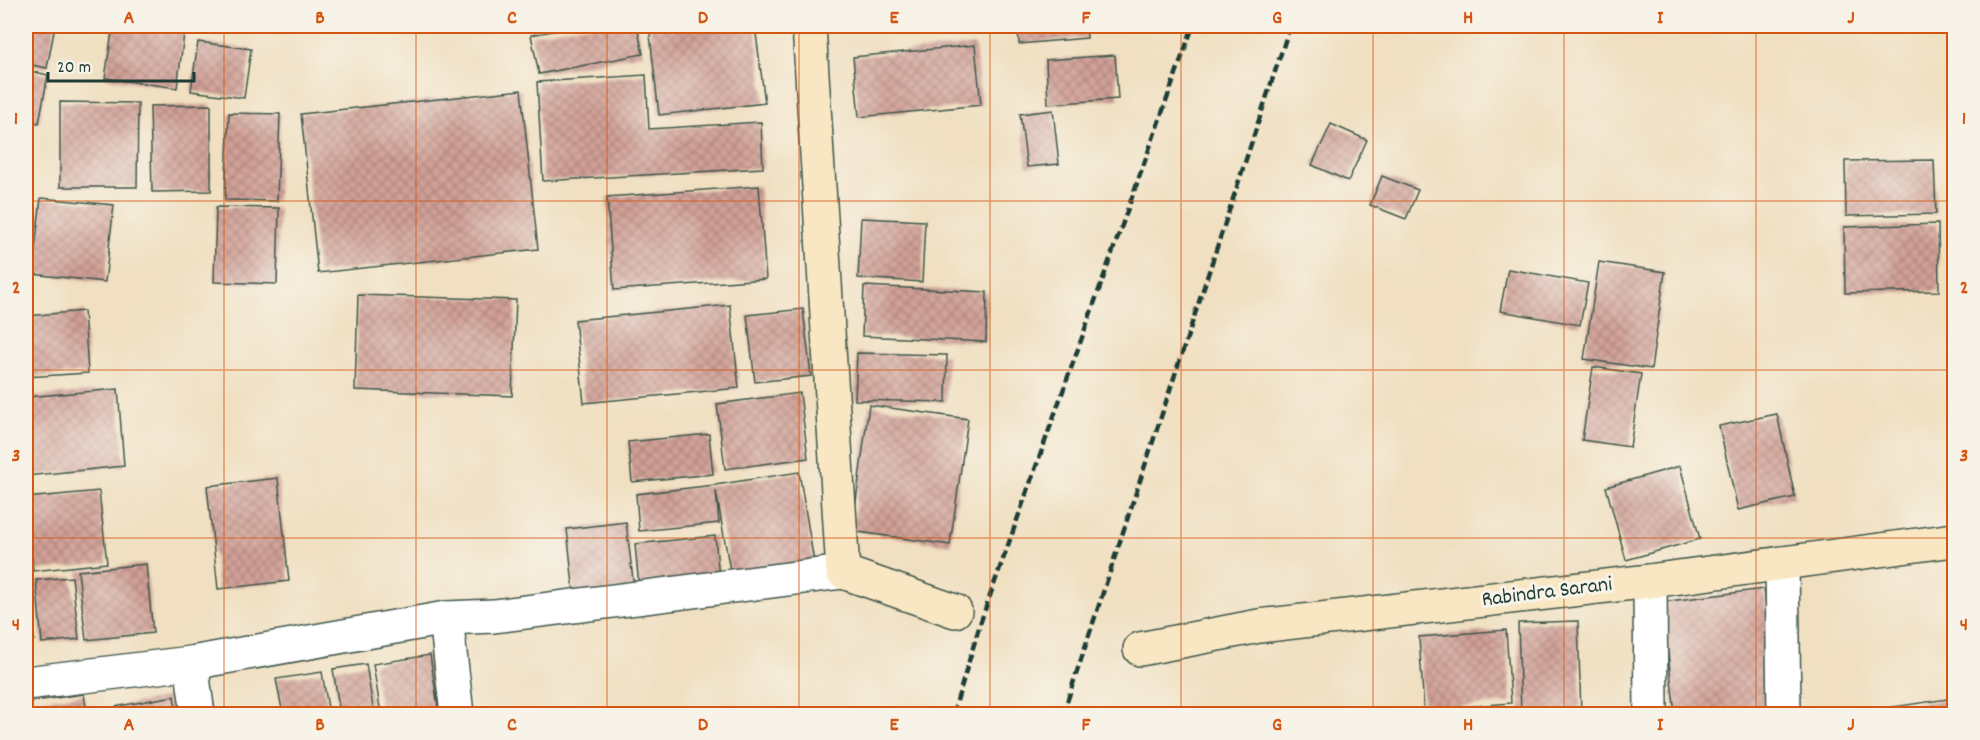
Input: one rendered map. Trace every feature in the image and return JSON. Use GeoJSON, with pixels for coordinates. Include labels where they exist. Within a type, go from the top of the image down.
{"type":"FeatureCollection","features":[{"type":"Feature","properties":{"kind":"street"},"geometry":{"type":"LineString","coordinates":[[809,26],[843,573]]}},
{"type":"Feature","properties":{"kind":"street","name":"Rabindra Sarani"},"geometry":{"type":"LineString","coordinates":[[1140,649],[1258,626],[1650,581],[1954,540]]}},
{"type":"Feature","properties":{"kind":"street"},"geometry":{"type":"LineString","coordinates":[[1782,563],[1785,714]]}},
{"type":"Feature","properties":{"kind":"street"},"geometry":{"type":"LineString","coordinates":[[26,683],[191,663],[446,618],[494,616],[843,573],[955,611]]}},
{"type":"Feature","properties":{"kind":"street"},"geometry":{"type":"LineString","coordinates":[[1650,581],[1651,714]]}},
{"type":"Feature","properties":{"kind":"street"},"geometry":{"type":"LineString","coordinates":[[446,618],[457,714]]}},
{"type":"Feature","properties":{"kind":"street"},"geometry":{"type":"LineString","coordinates":[[191,663],[198,714]]}},
{"type":"Feature","properties":{"kind":"building"},"geometry":{"type":"Polygon","coordinates":[[[26,26],[55,26],[47,68],[26,64],[26,26]]]}},
{"type":"Feature","properties":{"kind":"building"},"geometry":{"type":"Polygon","coordinates":[[[113,26],[185,26],[177,88],[105,78],[113,26]]]}},
{"type":"Feature","properties":{"kind":"building"},"geometry":{"type":"Polygon","coordinates":[[[580,26],[637,26],[643,54],[539,74],[531,35],[580,26]]]}},
{"type":"Feature","properties":{"kind":"building"},"geometry":{"type":"Polygon","coordinates":[[[649,26],[755,26],[765,103],[659,115],[649,26]]]}},
{"type":"Feature","properties":{"kind":"building"},"geometry":{"type":"Polygon","coordinates":[[[1018,26],[1086,26],[1087,38],[1019,44],[1018,26]]]}},
{"type":"Feature","properties":{"kind":"building"},"geometry":{"type":"Polygon","coordinates":[[[198,42],[251,49],[244,98],[191,91],[198,42]]]}},
{"type":"Feature","properties":{"kind":"building"},"geometry":{"type":"Polygon","coordinates":[[[975,45],[981,105],[859,117],[853,57],[975,45]]]}},
{"type":"Feature","properties":{"kind":"building"},"geometry":{"type":"Polygon","coordinates":[[[1115,55],[1118,99],[1048,104],[1046,60],[1115,55]]]}},
{"type":"Feature","properties":{"kind":"building"},"geometry":{"type":"Polygon","coordinates":[[[26,70],[48,75],[39,123],[26,121],[26,70]]]}},
{"type":"Feature","properties":{"kind":"building"},"geometry":{"type":"Polygon","coordinates":[[[646,75],[649,129],[761,122],[763,168],[543,181],[537,82],[646,75]]]}},
{"type":"Feature","properties":{"kind":"building"},"geometry":{"type":"Polygon","coordinates":[[[521,90],[538,249],[318,273],[301,114],[521,90]]]}},
{"type":"Feature","properties":{"kind":"building"},"geometry":{"type":"Polygon","coordinates":[[[60,102],[138,103],[137,187],[60,187],[60,102]]]}},
{"type":"Feature","properties":{"kind":"building"},"geometry":{"type":"Polygon","coordinates":[[[211,105],[211,191],[152,192],[150,106],[211,105]]]}},
{"type":"Feature","properties":{"kind":"building"},"geometry":{"type":"Polygon","coordinates":[[[1053,110],[1059,164],[1027,167],[1020,114],[1053,110]]]}},
{"type":"Feature","properties":{"kind":"building"},"geometry":{"type":"Polygon","coordinates":[[[229,113],[280,114],[277,201],[225,200],[229,113]]]}},
{"type":"Feature","properties":{"kind":"building"},"geometry":{"type":"Polygon","coordinates":[[[1331,124],[1367,140],[1348,181],[1312,165],[1331,124]]]}},
{"type":"Feature","properties":{"kind":"building"},"geometry":{"type":"Polygon","coordinates":[[[1934,160],[1936,214],[1846,216],[1845,161],[1934,160]]]}},
{"type":"Feature","properties":{"kind":"building"},"geometry":{"type":"Polygon","coordinates":[[[1382,176],[1418,190],[1406,219],[1370,205],[1382,176]]]}},
{"type":"Feature","properties":{"kind":"building"},"geometry":{"type":"Polygon","coordinates":[[[759,186],[766,279],[614,290],[607,197],[759,186]]]}},
{"type":"Feature","properties":{"kind":"building"},"geometry":{"type":"Polygon","coordinates":[[[41,198],[114,205],[105,282],[32,274],[41,198]]]}},
{"type":"Feature","properties":{"kind":"building"},"geometry":{"type":"Polygon","coordinates":[[[216,207],[279,208],[277,284],[214,282],[216,207]]]}},
{"type":"Feature","properties":{"kind":"building"},"geometry":{"type":"Polygon","coordinates":[[[861,218],[925,221],[922,282],[858,278],[861,218]]]}},
{"type":"Feature","properties":{"kind":"building"},"geometry":{"type":"Polygon","coordinates":[[[1938,224],[1939,291],[1845,293],[1844,227],[1938,224]]]}},
{"type":"Feature","properties":{"kind":"building"},"geometry":{"type":"Polygon","coordinates":[[[1599,262],[1665,272],[1651,369],[1584,359],[1599,262]]]}},
{"type":"Feature","properties":{"kind":"building"},"geometry":{"type":"Polygon","coordinates":[[[1508,269],[1588,283],[1580,325],[1500,311],[1508,269]]]}},
{"type":"Feature","properties":{"kind":"building"},"geometry":{"type":"Polygon","coordinates":[[[864,286],[987,292],[986,342],[862,336],[864,286]]]}},
{"type":"Feature","properties":{"kind":"building"},"geometry":{"type":"Polygon","coordinates":[[[358,295],[516,300],[512,396],[355,390],[358,295]]]}},
{"type":"Feature","properties":{"kind":"building"},"geometry":{"type":"Polygon","coordinates":[[[730,305],[739,388],[584,403],[575,320],[730,305]]]}},
{"type":"Feature","properties":{"kind":"building"},"geometry":{"type":"Polygon","coordinates":[[[803,309],[811,376],[755,382],[747,315],[803,309]]]}},
{"type":"Feature","properties":{"kind":"building"},"geometry":{"type":"Polygon","coordinates":[[[84,311],[88,373],[26,377],[26,316],[84,311]]]}},
{"type":"Feature","properties":{"kind":"building"},"geometry":{"type":"Polygon","coordinates":[[[857,353],[947,355],[946,402],[855,400],[857,353]]]}},
{"type":"Feature","properties":{"kind":"building"},"geometry":{"type":"Polygon","coordinates":[[[1593,367],[1641,374],[1630,447],[1582,440],[1593,367]]]}},
{"type":"Feature","properties":{"kind":"building"},"geometry":{"type":"Polygon","coordinates":[[[118,389],[124,466],[26,476],[26,397],[118,389]]]}},
{"type":"Feature","properties":{"kind":"building"},"geometry":{"type":"Polygon","coordinates":[[[800,393],[808,458],[725,469],[717,404],[800,393]]]}},
{"type":"Feature","properties":{"kind":"building"},"geometry":{"type":"Polygon","coordinates":[[[869,405],[968,419],[950,545],[852,531],[869,405]]]}},
{"type":"Feature","properties":{"kind":"building"},"geometry":{"type":"Polygon","coordinates":[[[1777,414],[1795,497],[1738,510],[1719,426],[1777,414]]]}},
{"type":"Feature","properties":{"kind":"building"},"geometry":{"type":"Polygon","coordinates":[[[709,434],[713,474],[632,482],[628,442],[709,434]]]}},
{"type":"Feature","properties":{"kind":"building"},"geometry":{"type":"Polygon","coordinates":[[[1680,466],[1700,539],[1626,560],[1606,487],[1680,466]]]}},
{"type":"Feature","properties":{"kind":"building"},"geometry":{"type":"Polygon","coordinates":[[[799,472],[815,568],[732,582],[716,491],[719,523],[639,531],[636,494],[799,472]]]}},
{"type":"Feature","properties":{"kind":"building"},"geometry":{"type":"Polygon","coordinates":[[[278,478],[289,581],[218,589],[207,486],[278,478]]]}},
{"type":"Feature","properties":{"kind":"building"},"geometry":{"type":"Polygon","coordinates":[[[99,491],[107,563],[33,571],[26,498],[99,491]]]}},
{"type":"Feature","properties":{"kind":"building"},"geometry":{"type":"Polygon","coordinates":[[[626,522],[634,588],[574,594],[567,529],[626,522]]]}},
{"type":"Feature","properties":{"kind":"building"},"geometry":{"type":"Polygon","coordinates":[[[715,536],[719,578],[639,587],[635,544],[715,536]]]}},
{"type":"Feature","properties":{"kind":"building"},"geometry":{"type":"Polygon","coordinates":[[[146,564],[153,633],[86,640],[78,571],[146,564]]]}},
{"type":"Feature","properties":{"kind":"building"},"geometry":{"type":"Polygon","coordinates":[[[26,566],[34,640],[26,641],[26,566]]]}},
{"type":"Feature","properties":{"kind":"building"},"geometry":{"type":"Polygon","coordinates":[[[72,577],[79,639],[42,643],[36,580],[72,577]]]}},
{"type":"Feature","properties":{"kind":"building"},"geometry":{"type":"Polygon","coordinates":[[[1764,589],[1780,714],[1675,714],[1662,602],[1764,589]]]}},
{"type":"Feature","properties":{"kind":"building"},"geometry":{"type":"Polygon","coordinates":[[[1578,621],[1581,714],[1521,714],[1518,623],[1578,621]]]}},
{"type":"Feature","properties":{"kind":"building"},"geometry":{"type":"Polygon","coordinates":[[[1506,630],[1511,703],[1424,710],[1419,637],[1506,630]]]}},
{"type":"Feature","properties":{"kind":"building"},"geometry":{"type":"Polygon","coordinates":[[[430,655],[439,714],[381,714],[373,664],[430,655]]]}},
{"type":"Feature","properties":{"kind":"building"},"geometry":{"type":"Polygon","coordinates":[[[366,664],[374,714],[340,714],[333,669],[366,664]]]}},
{"type":"Feature","properties":{"kind":"building"},"geometry":{"type":"Polygon","coordinates":[[[322,672],[329,714],[283,714],[276,679],[322,672]]]}},
{"type":"Feature","properties":{"kind":"building"},"geometry":{"type":"Polygon","coordinates":[[[84,694],[87,714],[30,714],[28,702],[84,694]]]}},
{"type":"Feature","properties":{"kind":"building"},"geometry":{"type":"Polygon","coordinates":[[[174,696],[177,714],[115,714],[114,707],[174,696]]]}},
{"type":"Feature","properties":{"kind":"building"},"geometry":{"type":"Polygon","coordinates":[[[1954,698],[1954,714],[1873,714],[1872,710],[1954,698]]]}},
{"type":"Feature","properties":{"kind":"railway"},"geometry":{"type":"LineString","coordinates":[[953,714],[981,621],[1193,26]]}},
{"type":"Feature","properties":{"kind":"railway"},"geometry":{"type":"LineString","coordinates":[[1063,714],[1290,26]]}}]}
